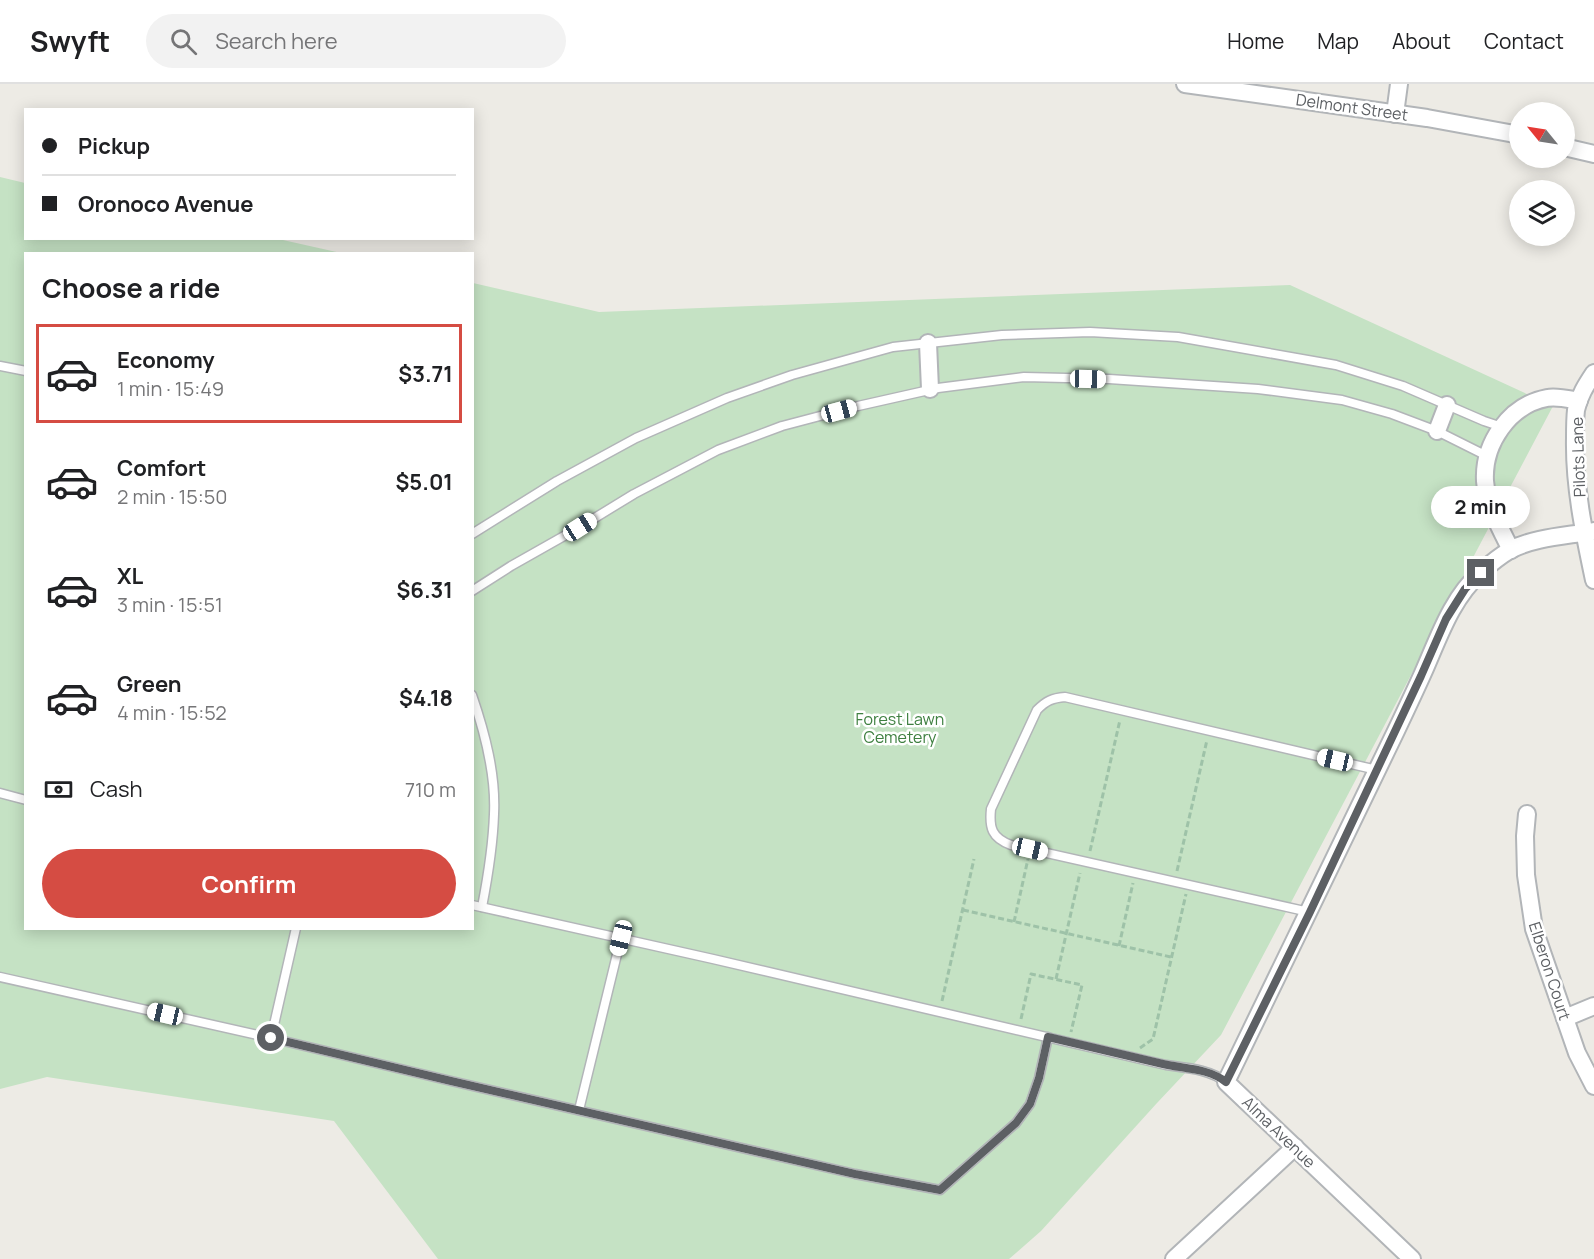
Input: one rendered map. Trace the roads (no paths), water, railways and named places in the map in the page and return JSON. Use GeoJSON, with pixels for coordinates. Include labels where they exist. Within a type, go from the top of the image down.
{"type":"FeatureCollection","features":[{"type":"Feature","properties":{"kind":"street","name":"Delmont Street"},"geometry":{"type":"LineString","coordinates":[[1185,84],[1427,117],[1509,133]]}},
{"type":"Feature","properties":{"kind":"street"},"geometry":{"type":"LineString","coordinates":[[1395,114],[1399,84]]}},
{"type":"Feature","properties":{"kind":"street"},"geometry":{"type":"LineString","coordinates":[[1575,150],[1594,154]]}},
{"type":"Feature","properties":{"kind":"street"},"geometry":{"type":"LineString","coordinates":[[928,343],[930,389]]}},
{"type":"Feature","properties":{"kind":"street","name":"Pilots Lane"},"geometry":{"type":"LineString","coordinates":[[1594,373],[1583,390],[1576,411],[1575,451],[1577,492],[1589,532],[1594,580]]}},
{"type":"Feature","properties":{"kind":"street"},"geometry":{"type":"LineString","coordinates":[[1511,550],[1490,504],[1485,481],[1487,456],[1492,443],[1502,427],[1516,412],[1535,402],[1552,398],[1579,401]]}},
{"type":"Feature","properties":{"kind":"street"},"geometry":{"type":"LineString","coordinates":[[1437,431],[1447,405]]}},
{"type":"Feature","properties":{"kind":"street"},"geometry":{"type":"LineString","coordinates":[[1226,1082],[1310,912],[1455,604],[1465,589],[1481,573],[1511,550],[1525,544],[1589,532]]}},
{"type":"Feature","properties":{"kind":"street","name":"Elberon Court"},"geometry":{"type":"LineString","coordinates":[[1527,814],[1526,875],[1534,929],[1577,1053],[1594,1086]]}},
{"type":"Feature","properties":{"kind":"street"},"geometry":{"type":"LineString","coordinates":[[1565,1018],[1594,1006]]}},
{"type":"Feature","properties":{"kind":"street","name":"Alma Avenue"},"geometry":{"type":"LineString","coordinates":[[1226,1082],[1412,1259]]}},
{"type":"Feature","properties":{"kind":"street"},"geometry":{"type":"LineString","coordinates":[[1174,1259],[1295,1147]]}},
{"type":"Feature","properties":{"kind":"lane"},"geometry":{"type":"LineString","coordinates":[[474,533],[557,481],[626,444],[727,398],[792,375],[893,347],[1002,335],[1090,332],[1178,337],[1336,365],[1402,386],[1502,427]]}},
{"type":"Feature","properties":{"kind":"lane"},"geometry":{"type":"LineString","coordinates":[[0,366],[24,371]]}},
{"type":"Feature","properties":{"kind":"lane"},"geometry":{"type":"LineString","coordinates":[[474,590],[634,494],[718,450],[782,426],[930,389],[1024,377],[1109,379],[1258,388],[1342,400],[1392,414],[1437,431],[1487,456]]}},
{"type":"Feature","properties":{"kind":"lane"},"geometry":{"type":"LineString","coordinates":[[1310,912],[1000,841],[993,833],[990,820],[991,809],[1037,710],[1055,698],[1065,697],[1377,770]]}},
{"type":"Feature","properties":{"kind":"lane"},"geometry":{"type":"LineString","coordinates":[[474,700],[488,751],[494,813],[490,865],[482,907]]}},
{"type":"Feature","properties":{"kind":"lane"},"geometry":{"type":"LineString","coordinates":[[0,793],[24,799]]}},
{"type":"Feature","properties":{"kind":"lane","name":"Alma Avenue"},"geometry":{"type":"LineString","coordinates":[[474,905],[1166,1065],[1209,1072],[1226,1082]]}},
{"type":"Feature","properties":{"kind":"lane"},"geometry":{"type":"LineString","coordinates":[[271,1038],[296,930]]}},
{"type":"Feature","properties":{"kind":"lane"},"geometry":{"type":"LineString","coordinates":[[579,1110],[621,938]]}},
{"type":"Feature","properties":{"kind":"lane"},"geometry":{"type":"LineString","coordinates":[[0,977],[855,1174],[940,1190],[1016,1123],[1030,1104],[1039,1078],[1048,1037]]}},
{"type":"Feature","properties":{"kind":"park label","name":"Forest Lawn Cemetery"},"geometry":{"type":"Point","coordinates":[900,728]}}]}
